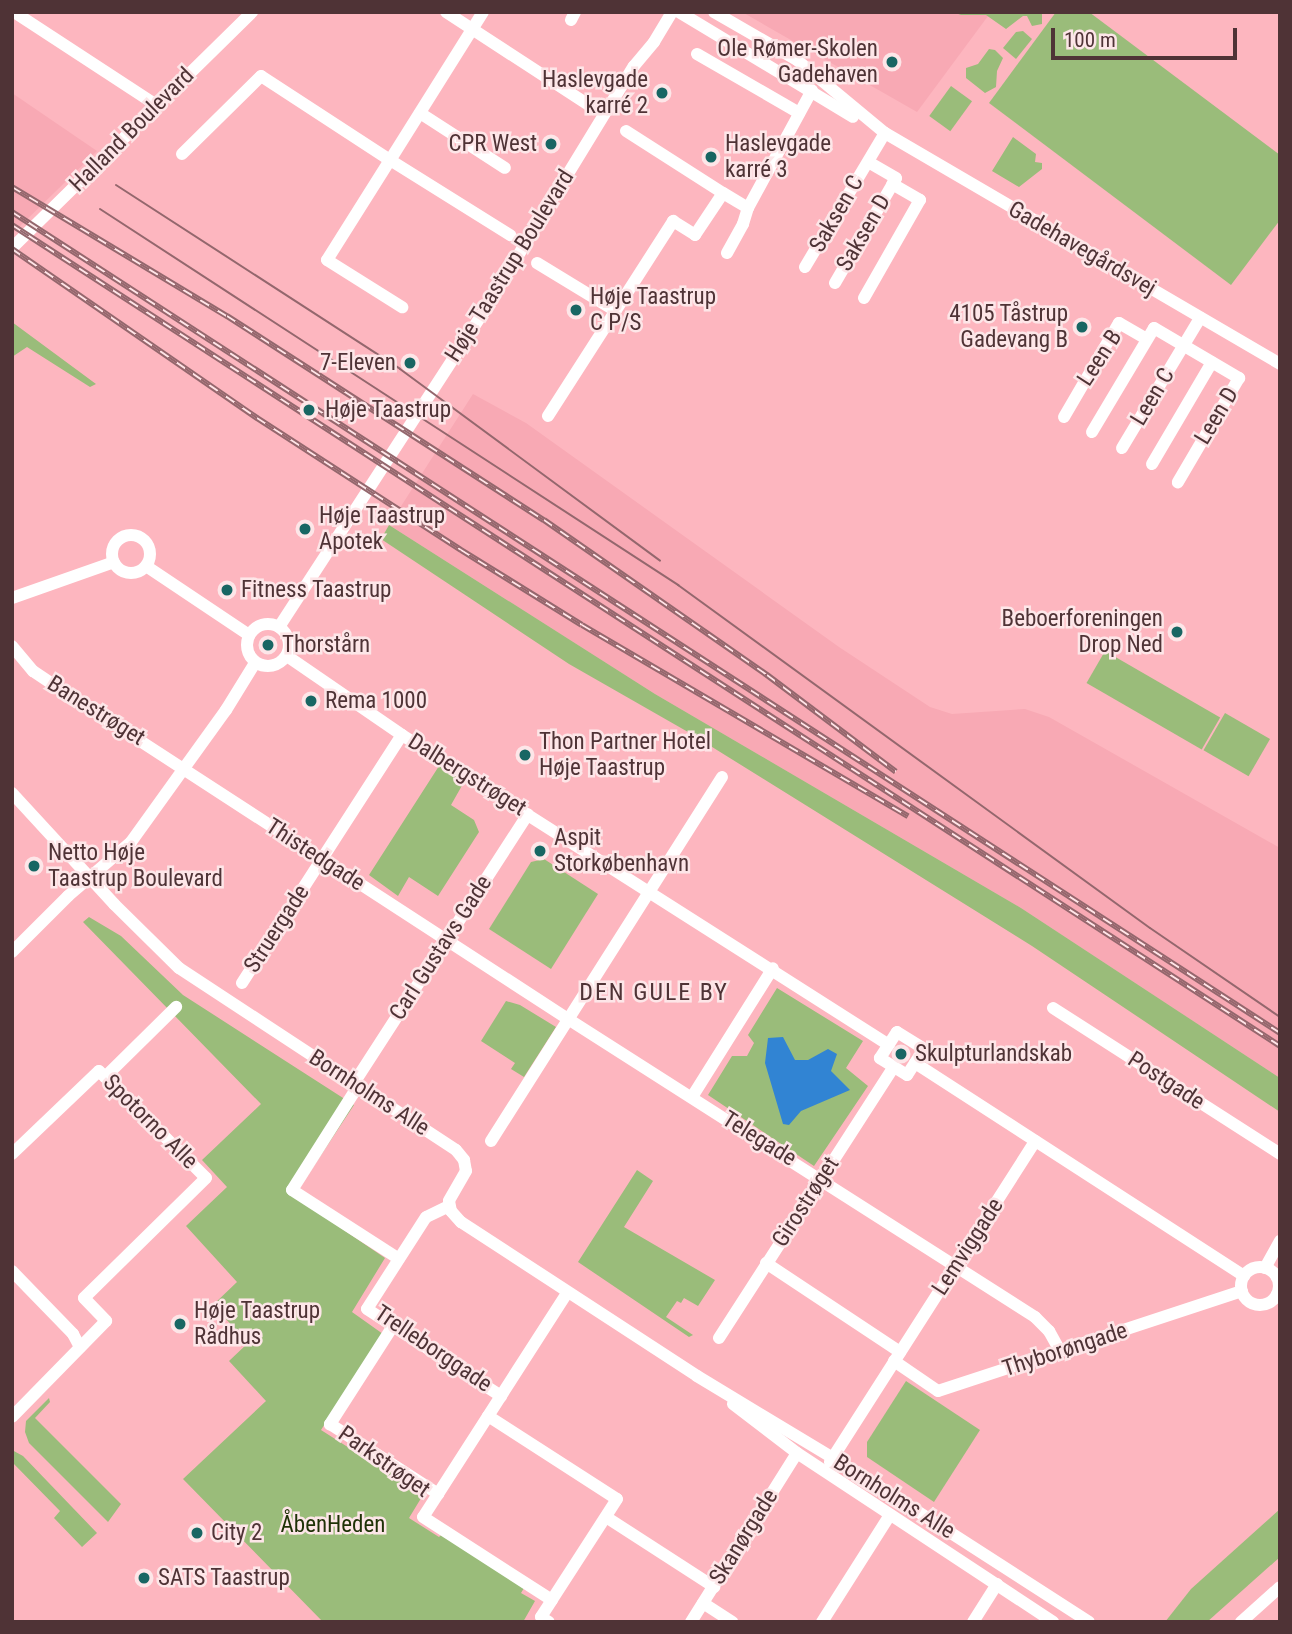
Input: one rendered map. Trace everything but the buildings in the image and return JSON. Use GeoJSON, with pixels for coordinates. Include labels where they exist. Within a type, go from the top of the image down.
{"type":"FeatureCollection","features":[{"type":"Feature","properties":{"kind":"street"},"geometry":{"type":"LineString","coordinates":[[14,12],[156,105]]}},
{"type":"Feature","properties":{"kind":"street","name":"Halland Boulevard"},"geometry":{"type":"LineString","coordinates":[[12,248],[252,12]]}},
{"type":"Feature","properties":{"kind":"street"},"geometry":{"type":"LineString","coordinates":[[446,12],[592,107]]}},
{"type":"Feature","properties":{"kind":"street"},"geometry":{"type":"LineString","coordinates":[[402,307],[327,260],[484,12]]}},
{"type":"Feature","properties":{"kind":"street","name":"Høje Taastrup Boulevard"},"geometry":{"type":"LineString","coordinates":[[279,627],[455,355],[634,66],[654,42],[672,12]]}},
{"type":"Feature","properties":{"kind":"street","name":"Gadehavegårdsvej"},"geometry":{"type":"LineString","coordinates":[[680,12],[811,90],[865,126],[885,133]]}},
{"type":"Feature","properties":{"kind":"street","name":"Gadehavegårdsvej"},"geometry":{"type":"LineString","coordinates":[[715,12],[797,60],[885,133],[1280,364]]}},
{"type":"Feature","properties":{"kind":"street"},"geometry":{"type":"LineString","coordinates":[[697,54],[799,113]]}},
{"type":"Feature","properties":{"kind":"street"},"geometry":{"type":"LineString","coordinates":[[181,155],[261,76],[510,235]]}},
{"type":"Feature","properties":{"kind":"street"},"geometry":{"type":"LineString","coordinates":[[727,253],[811,90]]}},
{"type":"Feature","properties":{"kind":"street"},"geometry":{"type":"LineString","coordinates":[[420,113],[505,168]]}},
{"type":"Feature","properties":{"kind":"street"},"geometry":{"type":"LineString","coordinates":[[626,131],[748,208]]}},
{"type":"Feature","properties":{"kind":"street","name":"Saksen C"},"geometry":{"type":"LineString","coordinates":[[806,267],[885,133]]}},
{"type":"Feature","properties":{"kind":"street","name":"Saksen D"},"geometry":{"type":"LineString","coordinates":[[835,283],[896,178],[868,162]]}},
{"type":"Feature","properties":{"kind":"street","name":"Saksen D"},"geometry":{"type":"LineString","coordinates":[[864,298],[920,200],[892,184]]}},
{"type":"Feature","properties":{"kind":"street"},"geometry":{"type":"LineString","coordinates":[[548,416],[673,221],[695,235],[723,193]]}},
{"type":"Feature","properties":{"kind":"street"},"geometry":{"type":"LineString","coordinates":[[537,263],[616,311]]}},
{"type":"Feature","properties":{"kind":"street","name":"Leen C"},"geometry":{"type":"LineString","coordinates":[[1122,448],[1199,317]]}},
{"type":"Feature","properties":{"kind":"street","name":"Leen B"},"geometry":{"type":"LineString","coordinates":[[1064,417],[1119,323],[1147,339]]}},
{"type":"Feature","properties":{"kind":"street","name":"Leen B"},"geometry":{"type":"LineString","coordinates":[[1092,432],[1154,328],[1183,345]]}},
{"type":"Feature","properties":{"kind":"street","name":"Leen D"},"geometry":{"type":"LineString","coordinates":[[1178,482],[1239,378],[1183,345]]}},
{"type":"Feature","properties":{"kind":"street","name":"Leen D"},"geometry":{"type":"LineString","coordinates":[[1152,464],[1212,362]]}},
{"type":"Feature","properties":{"kind":"street"},"geometry":{"type":"LineString","coordinates":[[125,536],[144,540],[149,549],[146,566],[132,573],[121,570],[114,562],[113,550],[117,542],[125,536]]}},
{"type":"Feature","properties":{"kind":"street"},"geometry":{"type":"LineString","coordinates":[[12,598],[114,562]]}},
{"type":"Feature","properties":{"kind":"street"},"geometry":{"type":"LineString","coordinates":[[146,566],[249,635]]}},
{"type":"Feature","properties":{"kind":"street"},"geometry":{"type":"LineString","coordinates":[[259,626],[279,627],[287,637],[287,656],[276,665],[261,666],[255,663],[247,650],[249,635],[259,626]]}},
{"type":"Feature","properties":{"kind":"street","name":"Banestrøget"},"geometry":{"type":"LineString","coordinates":[[12,646],[33,671],[186,768]]}},
{"type":"Feature","properties":{"kind":"street","name":"Dalbergstrøget"},"geometry":{"type":"LineString","coordinates":[[287,656],[402,734],[773,968],[889,1045]]}},
{"type":"Feature","properties":{"kind":"street"},"geometry":{"type":"LineString","coordinates":[[12,952],[131,842],[186,768],[255,663]]}},
{"type":"Feature","properties":{"kind":"street","name":"Struergade"},"geometry":{"type":"LineString","coordinates":[[242,983],[402,734]]}},
{"type":"Feature","properties":{"kind":"street","name":"Thistedgade"},"geometry":{"type":"LineString","coordinates":[[186,768],[446,940]]}},
{"type":"Feature","properties":{"kind":"street"},"geometry":{"type":"LineString","coordinates":[[491,1141],[722,777]]}},
{"type":"Feature","properties":{"kind":"street","name":"Bornholms Alle"},"geometry":{"type":"LineString","coordinates":[[12,793],[179,968],[461,1156],[466,1171],[450,1196],[449,1206],[461,1222],[696,1376],[832,1457],[1089,1622]]}},
{"type":"Feature","properties":{"kind":"street","name":"Carl Gustavs Gade"},"geometry":{"type":"LineString","coordinates":[[356,1085],[528,814]]}},
{"type":"Feature","properties":{"kind":"street","name":"Telegade"},"geometry":{"type":"LineString","coordinates":[[446,940],[822,1178],[1035,1317],[1049,1331],[1059,1351]]}},
{"type":"Feature","properties":{"kind":"street"},"geometry":{"type":"LineString","coordinates":[[692,1097],[773,968]]}},
{"type":"Feature","properties":{"kind":"street"},"geometry":{"type":"LineString","coordinates":[[105,1077],[176,1007]]}},
{"type":"Feature","properties":{"kind":"street","name":"Postgade"},"geometry":{"type":"LineString","coordinates":[[1053,1008],[1280,1154]]}},
{"type":"Feature","properties":{"kind":"street"},"geometry":{"type":"LineString","coordinates":[[897,1032],[924,1049],[915,1063],[907,1075],[880,1058],[897,1032]]}},
{"type":"Feature","properties":{"kind":"street"},"geometry":{"type":"LineString","coordinates":[[915,1063],[1244,1276]]}},
{"type":"Feature","properties":{"kind":"street","name":"Girostrøget"},"geometry":{"type":"LineString","coordinates":[[719,1338],[894,1066]]}},
{"type":"Feature","properties":{"kind":"street","name":"Spotorno Alle"},"geometry":{"type":"LineString","coordinates":[[12,1154],[99,1071],[206,1178],[84,1298],[106,1321],[80,1347]]}},
{"type":"Feature","properties":{"kind":"street"},"geometry":{"type":"LineString","coordinates":[[356,1085],[292,1190],[399,1259]]}},
{"type":"Feature","properties":{"kind":"street","name":"Lemviggade"},"geometry":{"type":"LineString","coordinates":[[824,1471],[1035,1141]]}},
{"type":"Feature","properties":{"kind":"street","name":"Trelleborggade"},"geometry":{"type":"LineString","coordinates":[[449,1206],[426,1217],[367,1309],[501,1396]]}},
{"type":"Feature","properties":{"kind":"street"},"geometry":{"type":"LineString","coordinates":[[1265,1268],[1280,1241]]}},
{"type":"Feature","properties":{"kind":"street"},"geometry":{"type":"LineString","coordinates":[[766,1263],[897,1357]]}},
{"type":"Feature","properties":{"kind":"street"},"geometry":{"type":"LineString","coordinates":[[1265,1268],[1277,1279],[1278,1290],[1275,1298],[1265,1304],[1256,1304],[1248,1300],[1242,1291],[1244,1276],[1253,1269],[1265,1268]]}},
{"type":"Feature","properties":{"kind":"street"},"geometry":{"type":"LineString","coordinates":[[12,1271],[73,1334],[80,1347],[78,1353],[12,1417]]}},
{"type":"Feature","properties":{"kind":"street","name":"Thyborøngade"},"geometry":{"type":"LineString","coordinates":[[897,1357],[938,1391],[1242,1291]]}},
{"type":"Feature","properties":{"kind":"street"},"geometry":{"type":"LineString","coordinates":[[438,1493],[567,1293]]}},
{"type":"Feature","properties":{"kind":"street","name":"Parkstrøget"},"geometry":{"type":"LineString","coordinates":[[393,1326],[330,1424],[438,1493],[423,1517],[552,1600]]}},
{"type":"Feature","properties":{"kind":"street","name":"Bornholms Alle"},"geometry":{"type":"LineString","coordinates":[[696,1376],[797,1453],[1053,1622]]}},
{"type":"Feature","properties":{"kind":"street","name":"Trelleborggade"},"geometry":{"type":"LineString","coordinates":[[488,1416],[617,1499],[606,1517]]}},
{"type":"Feature","properties":{"kind":"street","name":"Skanørgade"},"geometry":{"type":"LineString","coordinates":[[691,1622],[797,1453]]}},
{"type":"Feature","properties":{"kind":"street"},"geometry":{"type":"LineString","coordinates":[[822,1622],[890,1515]]}},
{"type":"Feature","properties":{"kind":"street"},"geometry":{"type":"LineString","coordinates":[[549,1622],[541,1617],[606,1517],[714,1587]]}},
{"type":"Feature","properties":{"kind":"street"},"geometry":{"type":"LineString","coordinates":[[973,1622],[997,1584]]}},
{"type":"Feature","properties":{"kind":"street"},"geometry":{"type":"LineString","coordinates":[[1241,1622],[1280,1587]]}},
{"type":"Feature","properties":{"kind":"street"},"geometry":{"type":"LineString","coordinates":[[703,1603],[732,1622]]}},
{"type":"Feature","properties":{"kind":"shaded area","name":"Ole Rømer-Skolen Gadehaven"},"geometry":{"type":"Polygon","coordinates":[[[742,12],[991,12],[917,112],[742,12]]]}},
{"type":"Feature","properties":{"kind":"shaded area"},"geometry":{"type":"Polygon","coordinates":[[[12,93],[97,151],[12,234],[12,93]]]}},
{"type":"Feature","properties":{"kind":"shaded area"},"geometry":{"type":"Polygon","coordinates":[[[473,394],[526,423],[839,647],[930,707],[952,714],[1025,709],[1049,717],[1280,848],[1280,1078],[1021,908],[655,694],[389,525],[473,394]]]}},
{"type":"Feature","properties":{"kind":"green space"},"geometry":{"type":"Polygon","coordinates":[[[953,12],[1042,12],[1042,24],[1032,26],[1027,16],[1023,16],[1006,29],[986,15],[961,15],[953,12]]]}},
{"type":"Feature","properties":{"kind":"green space"},"geometry":{"type":"Polygon","coordinates":[[[1056,12],[1089,12],[1280,155],[1280,220],[1231,285],[989,103],[1056,12]]]}},
{"type":"Feature","properties":{"kind":"green space"},"geometry":{"type":"Polygon","coordinates":[[[1023,31],[1032,39],[1016,59],[1003,48],[1016,32],[1023,31]]]}},
{"type":"Feature","properties":{"kind":"green space"},"geometry":{"type":"Polygon","coordinates":[[[989,49],[995,50],[1003,58],[997,71],[996,87],[985,93],[966,78],[966,68],[978,64],[989,49]]]}},
{"type":"Feature","properties":{"kind":"green space"},"geometry":{"type":"Polygon","coordinates":[[[951,86],[972,101],[950,131],[929,116],[951,86]]]}},
{"type":"Feature","properties":{"kind":"green space"},"geometry":{"type":"Polygon","coordinates":[[[1013,137],[1036,154],[1035,162],[1042,163],[1042,169],[1019,187],[992,171],[1013,137]]]}},
{"type":"Feature","properties":{"kind":"green space"},"geometry":{"type":"Polygon","coordinates":[[[12,322],[96,384],[90,387],[27,347],[12,357],[12,322]]]}},
{"type":"Feature","properties":{"kind":"green space"},"geometry":{"type":"Polygon","coordinates":[[[389,525],[655,694],[1021,908],[1280,1078],[1280,1112],[1032,946],[688,732],[569,664],[381,539],[389,525]]]}},
{"type":"Feature","properties":{"kind":"green space"},"geometry":{"type":"Polygon","coordinates":[[[1105,651],[1220,717],[1202,750],[1086,683],[1105,651]]]}},
{"type":"Feature","properties":{"kind":"green space"},"geometry":{"type":"Polygon","coordinates":[[[1225,713],[1270,739],[1249,776],[1204,750],[1225,713]]]}},
{"type":"Feature","properties":{"kind":"green space"},"geometry":{"type":"Polygon","coordinates":[[[439,766],[464,782],[451,805],[474,820],[479,832],[438,896],[409,877],[398,896],[369,875],[439,766]]]}},
{"type":"Feature","properties":{"kind":"green space"},"geometry":{"type":"Polygon","coordinates":[[[544,859],[598,894],[551,969],[489,929],[531,862],[544,859]]]}},
{"type":"Feature","properties":{"kind":"green space","name":"ÅbenHeden"},"geometry":{"type":"Polygon","coordinates":[[[89,917],[121,936],[183,995],[354,1105],[294,1196],[385,1258],[352,1312],[383,1334],[321,1430],[354,1451],[358,1446],[407,1477],[404,1483],[423,1495],[409,1518],[439,1537],[442,1534],[524,1588],[521,1593],[535,1601],[523,1622],[323,1622],[183,1479],[266,1401],[229,1361],[248,1343],[213,1305],[237,1282],[186,1226],[227,1187],[202,1160],[261,1104],[83,922],[89,917]]]}},
{"type":"Feature","properties":{"kind":"green space"},"geometry":{"type":"Polygon","coordinates":[[[777,988],[863,1041],[846,1068],[868,1086],[814,1166],[708,1095],[732,1056],[747,1056],[754,1043],[748,1035],[777,988]]]}},
{"type":"Feature","properties":{"kind":"green space"},"geometry":{"type":"Polygon","coordinates":[[[506,1001],[520,1005],[556,1027],[524,1077],[511,1069],[515,1063],[481,1041],[506,1001]]]}},
{"type":"Feature","properties":{"kind":"green space"},"geometry":{"type":"Polygon","coordinates":[[[637,1170],[653,1181],[624,1227],[715,1280],[698,1306],[684,1298],[681,1303],[677,1301],[666,1317],[693,1335],[689,1337],[578,1262],[637,1170]]]}},
{"type":"Feature","properties":{"kind":"green space"},"geometry":{"type":"Polygon","coordinates":[[[906,1381],[980,1430],[934,1502],[867,1457],[867,1442],[906,1381]]]}},
{"type":"Feature","properties":{"kind":"green space"},"geometry":{"type":"Polygon","coordinates":[[[49,1398],[50,1402],[35,1418],[121,1504],[108,1522],[29,1443],[25,1432],[26,1421],[49,1398]]]}},
{"type":"Feature","properties":{"kind":"green space"},"geometry":{"type":"Polygon","coordinates":[[[12,1450],[23,1456],[97,1533],[82,1547],[54,1518],[60,1511],[12,1462],[12,1450]]]}},
{"type":"Feature","properties":{"kind":"green space"},"geometry":{"type":"Polygon","coordinates":[[[1280,1509],[1280,1557],[1207,1622],[1165,1622],[1191,1589],[1280,1509]]]}},
{"type":"Feature","properties":{"kind":"water"},"geometry":{"type":"Polygon","coordinates":[[[783,1037],[795,1060],[808,1060],[828,1049],[837,1054],[831,1071],[850,1090],[801,1111],[789,1125],[783,1124],[765,1063],[768,1038],[783,1037]]]}},
{"type":"Feature","properties":{"kind":"tram line"},"geometry":{"type":"LineString","coordinates":[[116,185],[400,369],[660,561]]}},
{"type":"Feature","properties":{"kind":"tram line"},"geometry":{"type":"LineString","coordinates":[[100,209],[678,585],[1150,928],[1280,1017]]}},
{"type":"Feature","properties":{"kind":"railway"},"geometry":{"type":"LineString","coordinates":[[12,187],[227,316],[544,520],[767,675],[896,772]]}},
{"type":"Feature","properties":{"kind":"railway"},"geometry":{"type":"LineString","coordinates":[[12,212],[1280,1033]]}},
{"type":"Feature","properties":{"kind":"railway"},"geometry":{"type":"LineString","coordinates":[[12,225],[1280,1046]]}},
{"type":"Feature","properties":{"kind":"railway"},"geometry":{"type":"LineString","coordinates":[[12,249],[257,418],[461,550],[582,625],[908,816]]}},
{"type":"Feature","properties":{"kind":"place","name":"Ole Rømer-Skolen Gadehaven"},"geometry":{"type":"Point","coordinates":[892,62]}},
{"type":"Feature","properties":{"kind":"place","name":"Haslevgade karré 2"},"geometry":{"type":"Point","coordinates":[662,93]}},
{"type":"Feature","properties":{"kind":"place","name":"CPR West"},"geometry":{"type":"Point","coordinates":[551,144]}},
{"type":"Feature","properties":{"kind":"place","name":"Haslevgade karré 3"},"geometry":{"type":"Point","coordinates":[711,157]}},
{"type":"Feature","properties":{"kind":"place","name":"Høje Taastrup C P/S"},"geometry":{"type":"Point","coordinates":[576,310]}},
{"type":"Feature","properties":{"kind":"place","name":"4105 Tåstrup Gadevang B"},"geometry":{"type":"Point","coordinates":[1082,327]}},
{"type":"Feature","properties":{"kind":"place","name":"7-Eleven"},"geometry":{"type":"Point","coordinates":[410,363]}},
{"type":"Feature","properties":{"kind":"place","name":"Høje Taastrup"},"geometry":{"type":"Point","coordinates":[309,410]}},
{"type":"Feature","properties":{"kind":"place","name":"Høje Taastrup Apotek"},"geometry":{"type":"Point","coordinates":[305,529]}},
{"type":"Feature","properties":{"kind":"place","name":"Fitness Taastrup"},"geometry":{"type":"Point","coordinates":[227,590]}},
{"type":"Feature","properties":{"kind":"place","name":"Beboerforeningen Drop Ned"},"geometry":{"type":"Point","coordinates":[1177,632]}},
{"type":"Feature","properties":{"kind":"place","name":"Thorstårn"},"geometry":{"type":"Point","coordinates":[268,645]}},
{"type":"Feature","properties":{"kind":"place","name":"Rema 1000"},"geometry":{"type":"Point","coordinates":[311,701]}},
{"type":"Feature","properties":{"kind":"place","name":"Thon Partner Hotel Høje Taastrup"},"geometry":{"type":"Point","coordinates":[525,755]}},
{"type":"Feature","properties":{"kind":"place","name":"Aspit Storkøbenhavn"},"geometry":{"type":"Point","coordinates":[540,851]}},
{"type":"Feature","properties":{"kind":"place","name":"Netto Høje Taastrup Boulevard"},"geometry":{"type":"Point","coordinates":[34,866]}},
{"type":"Feature","properties":{"kind":"place","name":"Skulpturlandskab"},"geometry":{"type":"Point","coordinates":[901,1054]}},
{"type":"Feature","properties":{"kind":"place","name":"Høje Taastrup Rådhus"},"geometry":{"type":"Point","coordinates":[180,1324]}},
{"type":"Feature","properties":{"kind":"place","name":"City 2"},"geometry":{"type":"Point","coordinates":[197,1533]}},
{"type":"Feature","properties":{"kind":"place","name":"SATS Taastrup"},"geometry":{"type":"Point","coordinates":[144,1578]}},
{"type":"Feature","properties":{"kind":"district","name":"DEN GULE BY"},"geometry":{"type":"Point","coordinates":[654,993]}}]}
